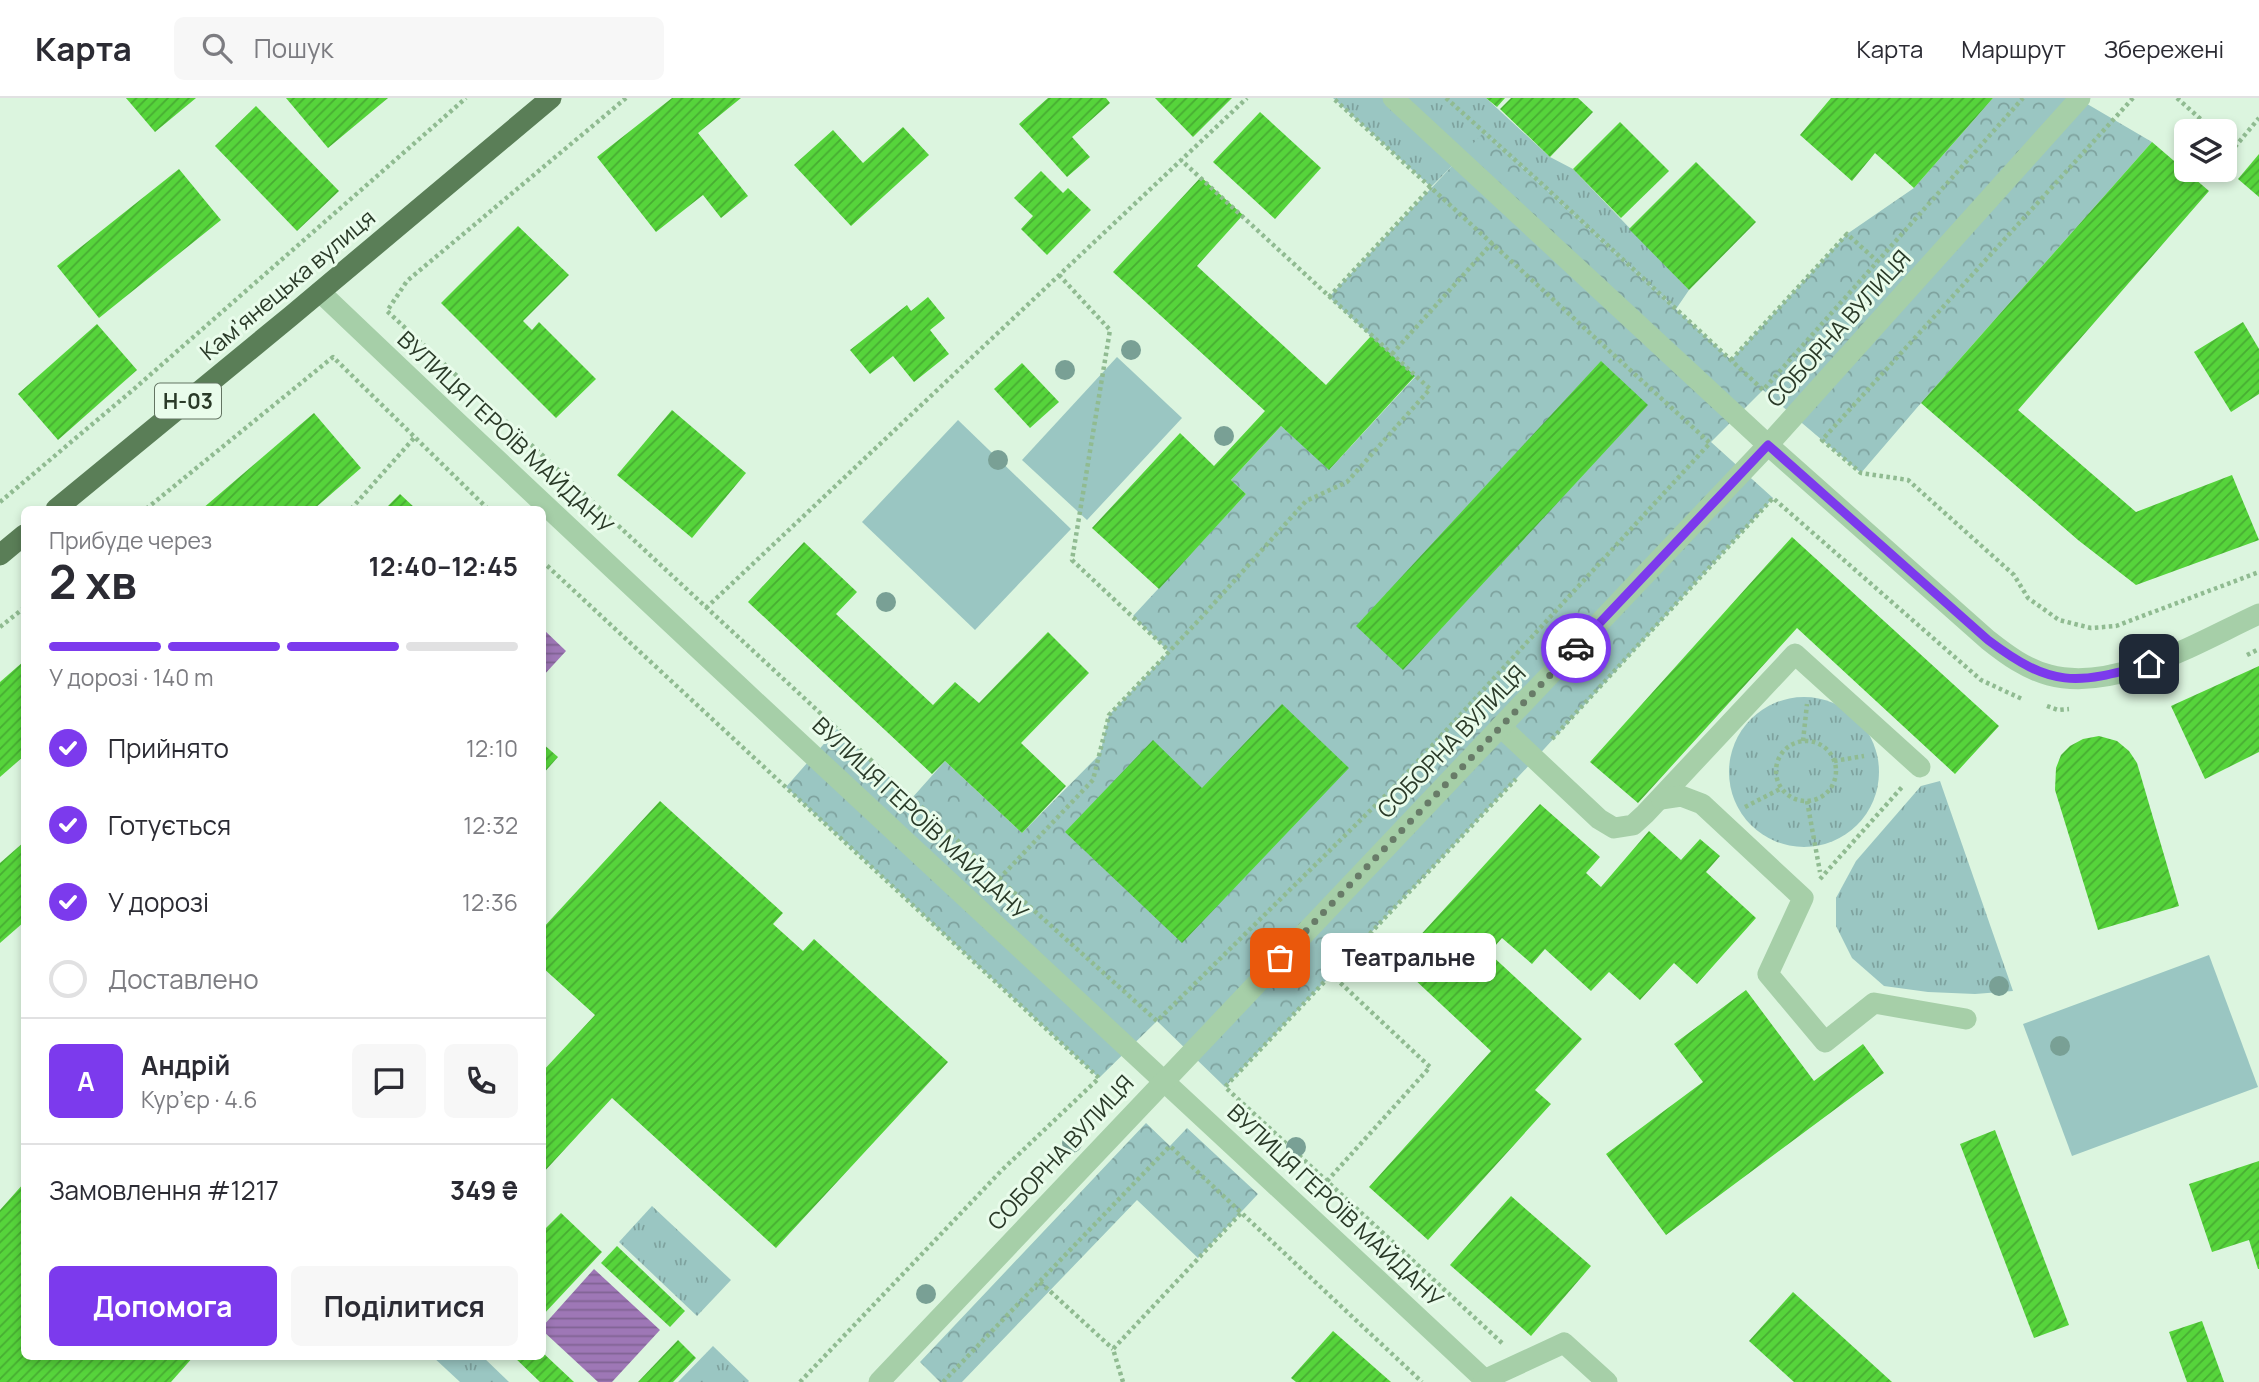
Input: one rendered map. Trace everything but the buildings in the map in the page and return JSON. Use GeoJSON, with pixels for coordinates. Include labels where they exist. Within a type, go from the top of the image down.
{"type":"FeatureCollection","features":[{"type":"Feature","properties":{"kind":"main road","name":"Камʼянецька вулиця"},"geometry":{"type":"LineString","coordinates":[[60,506],[551,98]]}},
{"type":"Feature","properties":{"kind":"main road"},"geometry":{"type":"LineString","coordinates":[[0,555],[21,538]]}},
{"type":"Feature","properties":{"kind":"street"},"geometry":{"type":"LineString","coordinates":[[1393,98],[1768,445],[1988,640],[2018,662],[2048,675],[2085,680],[2149,664],[2259,614]]}},
{"type":"Feature","properties":{"kind":"street","name":"СОБОРНА ВУЛИЦЯ"},"geometry":{"type":"LineString","coordinates":[[879,1382],[1768,445],[2080,98]]}},
{"type":"Feature","properties":{"kind":"street","name":"ВУЛИЦЯ ГЕРОЇВ МАЙДАНУ"},"geometry":{"type":"LineString","coordinates":[[320,292],[545,506]]}},
{"type":"Feature","properties":{"kind":"street","name":"ВУЛИЦЯ ГЕРОЇВ МАЙДАНУ"},"geometry":{"type":"LineString","coordinates":[[546,507],[1486,1381]]}},
{"type":"Feature","properties":{"kind":"street"},"geometry":{"type":"LineString","coordinates":[[1501,727],[1599,819],[1614,828],[1633,825],[1661,799],[1796,653],[1920,768]]}},
{"type":"Feature","properties":{"kind":"street"},"geometry":{"type":"LineString","coordinates":[[1661,799],[1681,796],[1702,804],[1803,898],[1768,974],[1825,1042],[1874,1003],[1966,1019]]}},
{"type":"Feature","properties":{"kind":"street"},"geometry":{"type":"LineString","coordinates":[[1486,1381],[1564,1343],[1607,1382]]}},
{"type":"Feature","properties":{"kind":"path"},"geometry":{"type":"LineString","coordinates":[[0,502],[134,389],[466,98]]}},
{"type":"Feature","properties":{"kind":"path"},"geometry":{"type":"LineString","coordinates":[[626,98],[407,282],[387,311],[999,879],[1157,1021],[1395,786],[1710,443],[1333,98]]}},
{"type":"Feature","properties":{"kind":"path"},"geometry":{"type":"LineString","coordinates":[[706,608],[1247,98]]}},
{"type":"Feature","properties":{"kind":"path"},"geometry":{"type":"LineString","coordinates":[[1446,98],[1763,390],[2023,98]]}},
{"type":"Feature","properties":{"kind":"path"},"geometry":{"type":"LineString","coordinates":[[2133,98],[1822,440],[1861,473],[1908,480],[2014,575],[2028,598],[2059,620],[2091,628],[2116,626],[2259,572]]}},
{"type":"Feature","properties":{"kind":"path"},"geometry":{"type":"LineString","coordinates":[[2177,98],[2201,119]]}},
{"type":"Feature","properties":{"kind":"path"},"geometry":{"type":"LineString","coordinates":[[2237,144],[2259,118]]}},
{"type":"Feature","properties":{"kind":"path"},"geometry":{"type":"LineString","coordinates":[[999,879],[1093,780],[1109,715],[1306,501],[1347,482],[1430,389],[1181,160]]}},
{"type":"Feature","properties":{"kind":"path"},"geometry":{"type":"LineString","coordinates":[[1329,297],[1431,187]]}},
{"type":"Feature","properties":{"kind":"path"},"geometry":{"type":"LineString","coordinates":[[1731,360],[1847,234],[1877,261]]}},
{"type":"Feature","properties":{"kind":"path"},"geometry":{"type":"LineString","coordinates":[[1392,354],[1493,242]]}},
{"type":"Feature","properties":{"kind":"path"},"geometry":{"type":"LineString","coordinates":[[1059,275],[1110,330],[1072,560],[1169,651]]}},
{"type":"Feature","properties":{"kind":"path"},"geometry":{"type":"LineString","coordinates":[[150,506],[333,357],[485,506]]}},
{"type":"Feature","properties":{"kind":"path"},"geometry":{"type":"LineString","coordinates":[[354,506],[414,438]]}},
{"type":"Feature","properties":{"kind":"path"},"geometry":{"type":"LineString","coordinates":[[1523,1362],[1225,1087],[1535,759],[1773,498]]}},
{"type":"Feature","properties":{"kind":"path"},"geometry":{"type":"LineString","coordinates":[[546,565],[1099,1078],[1002,1170],[800,1382]]}},
{"type":"Feature","properties":{"kind":"path"},"geometry":{"type":"LineString","coordinates":[[0,627],[21,610]]}},
{"type":"Feature","properties":{"kind":"path"},"geometry":{"type":"LineString","coordinates":[[2253,652],[2259,649]]}},
{"type":"Feature","properties":{"kind":"path"},"geometry":{"type":"LineString","coordinates":[[1803,741],[1822,746],[1834,761],[1834,779],[1824,794],[1807,801],[1788,795],[1782,788],[1777,779],[1776,768],[1785,750],[1793,744],[1803,741]]}},
{"type":"Feature","properties":{"kind":"path"},"geometry":{"type":"LineString","coordinates":[[1803,898],[1920,768]]}},
{"type":"Feature","properties":{"kind":"path"},"geometry":{"type":"LineString","coordinates":[[1720,821],[1782,788]]}},
{"type":"Feature","properties":{"kind":"path"},"geometry":{"type":"LineString","coordinates":[[1807,801],[1821,879]]}},
{"type":"Feature","properties":{"kind":"path"},"geometry":{"type":"LineString","coordinates":[[1327,1181],[1430,1067],[1332,975]]}},
{"type":"Feature","properties":{"kind":"path"},"geometry":{"type":"LineString","coordinates":[[943,1382],[1170,1146],[1422,1382]]}},
{"type":"Feature","properties":{"kind":"path"},"geometry":{"type":"LineString","coordinates":[[1113,1349],[1241,1213]]}},
{"type":"Feature","properties":{"kind":"path"},"geometry":{"type":"LineString","coordinates":[[1040,1282],[1113,1349],[1123,1382]]}},
{"type":"Feature","properties":{"kind":"green space"},"geometry":{"type":"Polygon","coordinates":[[[1333,98],[1486,98],[1550,157],[1573,169],[1689,290],[1676,309],[1485,133],[1431,187],[1333,98]]]}},
{"type":"Feature","properties":{"kind":"green space"},"geometry":{"type":"Polygon","coordinates":[[[1993,98],[2077,98],[2152,142],[1861,473],[1763,390],[1711,442],[1773,498],[1535,759],[1225,1087],[1157,1021],[1099,1078],[786,787],[837,729],[912,798],[945,761],[1022,833],[1100,754],[1109,715],[1169,652],[1133,616],[1246,494],[1231,480],[1281,426],[1330,469],[1415,377],[1329,297],[1484,132],[1731,360],[1847,234],[1914,188],[1993,98]]]}},
{"type":"Feature","properties":{"kind":"green space"},"geometry":{"type":"Polygon","coordinates":[[[1117,357],[1182,418],[1087,520],[1022,460],[1117,357]]]}},
{"type":"Feature","properties":{"kind":"green space"},"geometry":{"type":"Polygon","coordinates":[[[958,420],[1071,529],[975,630],[862,522],[958,420]]]}},
{"type":"Feature","properties":{"kind":"green space"},"geometry":{"type":"Polygon","coordinates":[[[1804,697],[1833,703],[1857,719],[1873,743],[1879,772],[1873,801],[1857,825],[1833,841],[1804,847],[1775,841],[1751,825],[1735,801],[1729,772],[1735,743],[1751,719],[1775,703],[1804,697]]]}},
{"type":"Feature","properties":{"kind":"green space"},"geometry":{"type":"Polygon","coordinates":[[[1940,781],[2013,991],[1975,994],[1928,992],[1884,986],[1852,958],[1836,926],[1836,898],[1856,861],[1921,786],[1940,781]]]}},
{"type":"Feature","properties":{"kind":"green space"},"geometry":{"type":"Polygon","coordinates":[[[2209,955],[2258,1087],[2072,1156],[2023,1024],[2209,955]]]}},
{"type":"Feature","properties":{"kind":"green space"},"geometry":{"type":"Polygon","coordinates":[[[1146,1123],[1170,1146],[1187,1128],[1258,1194],[1198,1258],[1137,1200],[962,1382],[940,1382],[920,1362],[1146,1123]]]}},
{"type":"Feature","properties":{"kind":"green space"},"geometry":{"type":"Polygon","coordinates":[[[652,1206],[731,1280],[697,1316],[619,1242],[652,1206]]]}},
{"type":"Feature","properties":{"kind":"green space"},"geometry":{"type":"Polygon","coordinates":[[[713,1346],[749,1381],[678,1382],[713,1346]]]}},
{"type":"Feature","properties":{"kind":"green space"},"geometry":{"type":"Polygon","coordinates":[[[436,1360],[486,1360],[509,1382],[460,1382],[436,1360]]]}},
{"type":"Feature","properties":{"kind":"shaded area"},"geometry":{"type":"Polygon","coordinates":[[[546,632],[566,651],[546,673],[546,632]]]}},
{"type":"Feature","properties":{"kind":"shaded area"},"geometry":{"type":"Polygon","coordinates":[[[594,1269],[660,1330],[612,1382],[598,1382],[546,1334],[546,1323],[594,1269]]]}},
{"type":"Feature","properties":{"kind":"way so far"},"geometry":{"type":"LineString","coordinates":[[1280,958],[1576,648]]}},
{"type":"Feature","properties":{"kind":"place","name":"Театральне"},"geometry":{"type":"Point","coordinates":[1280,958]}},
{"type":"Feature","properties":{"kind":"route"},"geometry":{"type":"LineString","coordinates":[[1576,648],[1768,445],[1988,640],[2018,662],[2048,675],[2085,680],[2149,664]]}}]}
